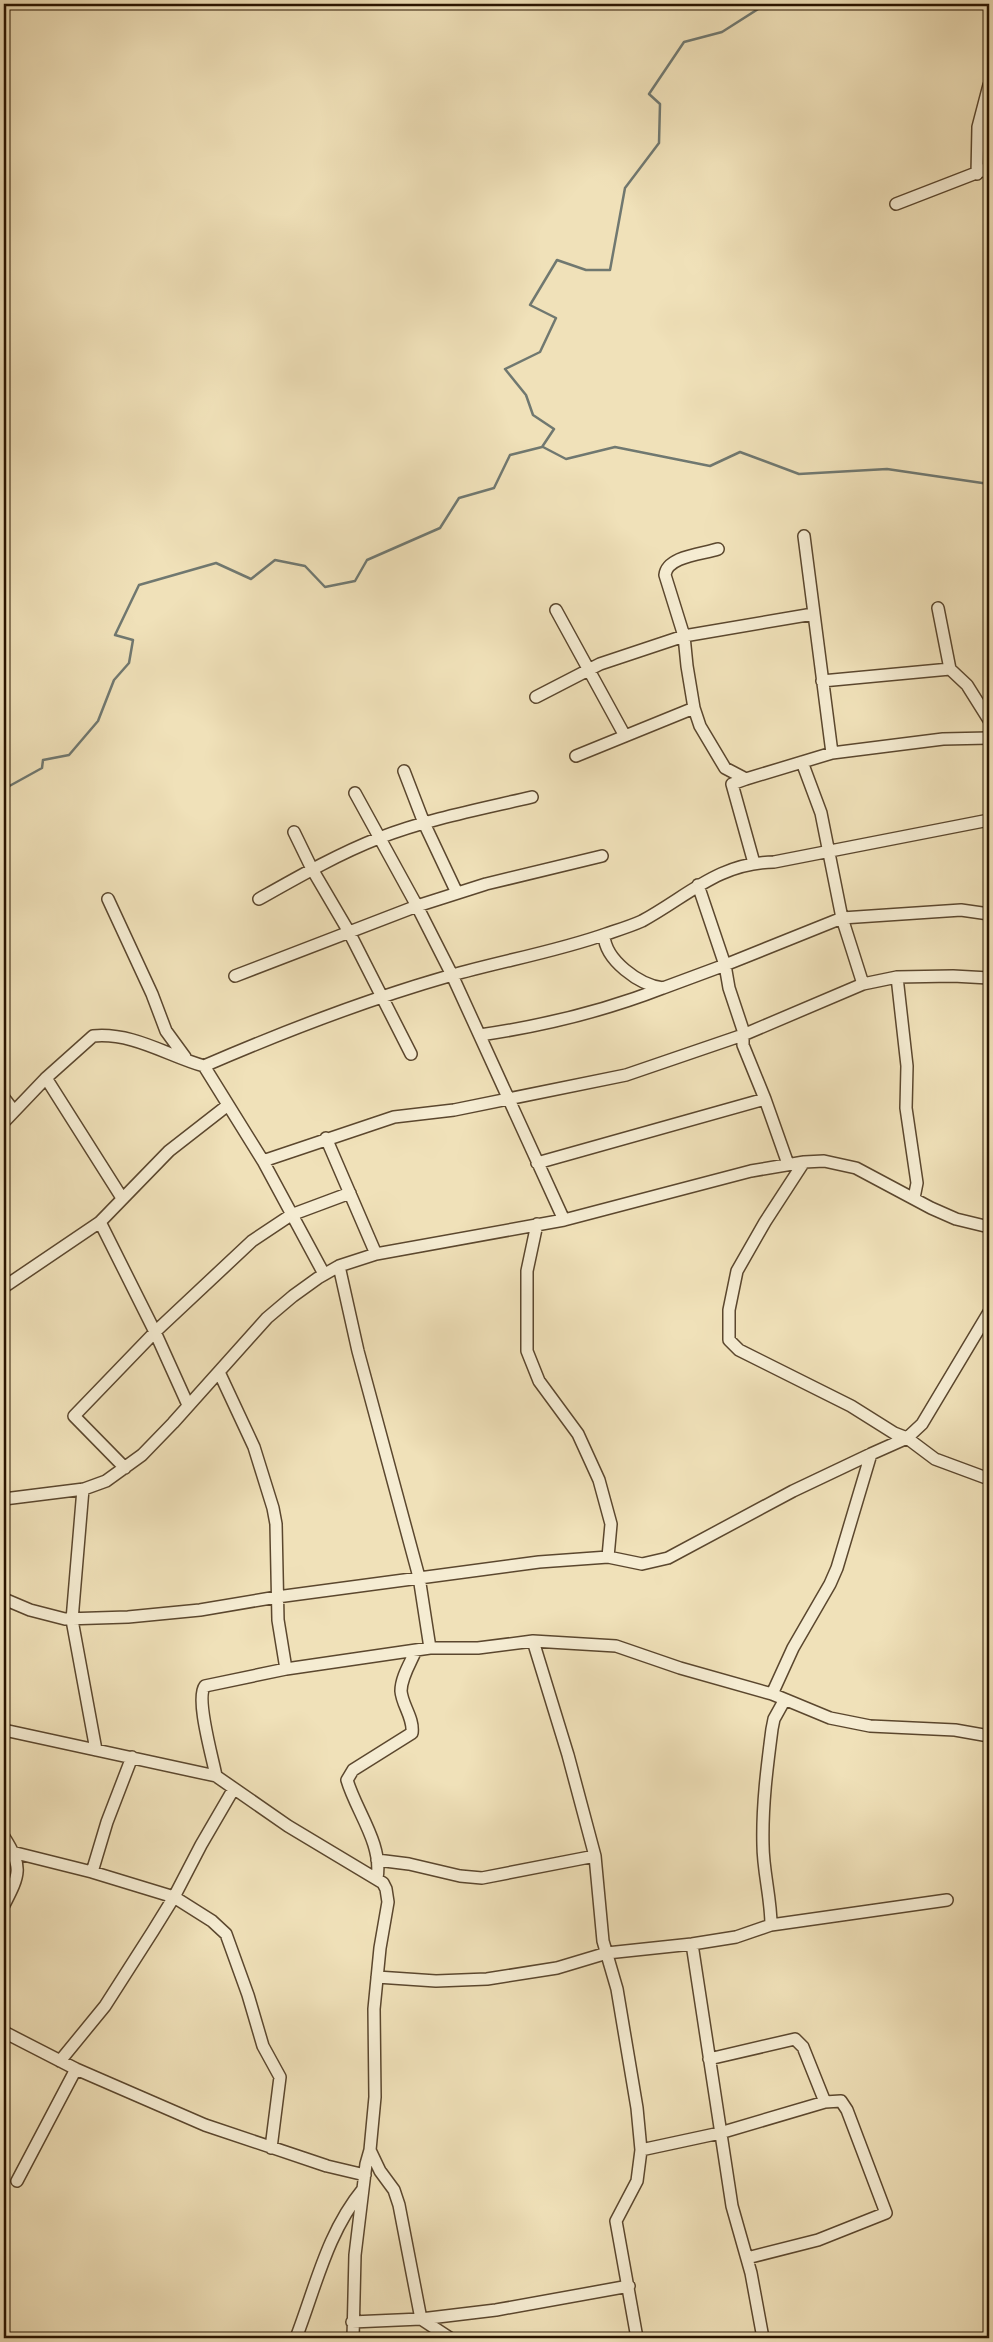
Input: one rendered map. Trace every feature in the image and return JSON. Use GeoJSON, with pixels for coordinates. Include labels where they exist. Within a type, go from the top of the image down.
{"type":"FeatureCollection","features":[{"type":"Feature","properties":{"kind":"street"},"geometry":{"type":"LineString","coordinates":[[977,174],[978,127],[989,85]]}},
{"type":"Feature","properties":{"kind":"street"},"geometry":{"type":"LineString","coordinates":[[896,204],[989,168]]}},
{"type":"Feature","properties":{"kind":"street"},"geometry":{"type":"LineString","coordinates":[[804,536],[832,753]]}},
{"type":"Feature","properties":{"kind":"street"},"geometry":{"type":"LineString","coordinates":[[718,550],[671,563],[666,570],[666,580],[684,636],[694,708],[700,726],[725,768],[746,779]]}},
{"type":"Feature","properties":{"kind":"street"},"geometry":{"type":"LineString","coordinates":[[938,608],[950,668],[967,685],[989,720]]}},
{"type":"Feature","properties":{"kind":"street"},"geometry":{"type":"LineString","coordinates":[[556,610],[625,736]]}},
{"type":"Feature","properties":{"kind":"street"},"geometry":{"type":"LineString","coordinates":[[536,697],[589,668],[684,636],[813,614]]}},
{"type":"Feature","properties":{"kind":"street"},"geometry":{"type":"LineString","coordinates":[[822,681],[950,668]]}},
{"type":"Feature","properties":{"kind":"street"},"geometry":{"type":"LineString","coordinates":[[576,756],[694,708]]}},
{"type":"Feature","properties":{"kind":"street"},"geometry":{"type":"LineString","coordinates":[[754,862],[732,784],[832,753],[943,739],[989,738]]}},
{"type":"Feature","properties":{"kind":"street"},"geometry":{"type":"LineString","coordinates":[[802,762],[821,813],[842,918],[863,984]]}},
{"type":"Feature","properties":{"kind":"street"},"geometry":{"type":"LineString","coordinates":[[404,771],[424,823],[457,893]]}},
{"type":"Feature","properties":{"kind":"street"},"geometry":{"type":"LineString","coordinates":[[355,793],[417,906],[452,975],[564,1220]]}},
{"type":"Feature","properties":{"kind":"street"},"geometry":{"type":"LineString","coordinates":[[259,899],[312,870],[379,838],[424,823],[532,797]]}},
{"type":"Feature","properties":{"kind":"street"},"geometry":{"type":"LineString","coordinates":[[4,1122],[46,1078],[89,1038],[101,1035],[155,1046],[189,1062],[204,1066],[290,1030],[380,996],[452,975],[552,950],[640,922],[698,885],[724,872],[754,862],[774,862],[989,820]]}},
{"type":"Feature","properties":{"kind":"street"},"geometry":{"type":"LineString","coordinates":[[294,832],[312,870],[349,932],[411,1054]]}},
{"type":"Feature","properties":{"kind":"street"},"geometry":{"type":"LineString","coordinates":[[235,976],[417,906],[486,884],[602,856]]}},
{"type":"Feature","properties":{"kind":"street"},"geometry":{"type":"LineString","coordinates":[[698,885],[725,966],[743,1035],[743,1045],[788,1164]]}},
{"type":"Feature","properties":{"kind":"street"},"geometry":{"type":"LineString","coordinates":[[108,899],[152,994],[166,1031],[189,1062]]}},
{"type":"Feature","properties":{"kind":"street"},"geometry":{"type":"LineString","coordinates":[[480,1036],[534,1027],[663,988],[725,966],[842,918],[961,910],[989,914]]}},
{"type":"Feature","properties":{"kind":"street"},"geometry":{"type":"LineString","coordinates":[[604,935],[604,945],[612,958],[638,977],[663,988]]}},
{"type":"Feature","properties":{"kind":"street"},"geometry":{"type":"LineString","coordinates":[[263,1161],[326,1138],[394,1117],[454,1110],[510,1100],[626,1075],[743,1035],[863,984],[897,977],[953,976],[989,978]]}},
{"type":"Feature","properties":{"kind":"street"},"geometry":{"type":"LineString","coordinates":[[897,977],[907,1066],[906,1108],[915,1159],[917,1183],[914,1198]]}},
{"type":"Feature","properties":{"kind":"street"},"geometry":{"type":"LineString","coordinates":[[204,1066],[263,1161],[324,1274]]}},
{"type":"Feature","properties":{"kind":"street"},"geometry":{"type":"LineString","coordinates":[[46,1078],[122,1198]]}},
{"type":"Feature","properties":{"kind":"street"},"geometry":{"type":"LineString","coordinates":[[4,1098],[14,1112]]}},
{"type":"Feature","properties":{"kind":"street"},"geometry":{"type":"LineString","coordinates":[[537,1163],[765,1099]]}},
{"type":"Feature","properties":{"kind":"street"},"geometry":{"type":"LineString","coordinates":[[4,1287],[100,1222],[169,1151],[228,1105]]}},
{"type":"Feature","properties":{"kind":"street"},"geometry":{"type":"LineString","coordinates":[[326,1138],[376,1254]]}},
{"type":"Feature","properties":{"kind":"street"},"geometry":{"type":"LineString","coordinates":[[4,1499],[48,1495],[83,1489],[106,1481],[142,1455],[267,1318],[293,1296],[339,1266],[376,1254],[564,1220],[751,1171],[788,1164],[824,1161],[856,1168],[956,1219],[989,1227]]}},
{"type":"Feature","properties":{"kind":"street"},"geometry":{"type":"LineString","coordinates":[[804,1162],[765,1222],[737,1271],[730,1310],[729,1340],[739,1350],[851,1406],[894,1433],[908,1438],[934,1459],[989,1479]]}},
{"type":"Feature","properties":{"kind":"street"},"geometry":{"type":"LineString","coordinates":[[125,1468],[74,1416],[156,1332],[252,1241],[291,1215],[350,1193]]}},
{"type":"Feature","properties":{"kind":"street"},"geometry":{"type":"LineString","coordinates":[[100,1222],[156,1332],[188,1405]]}},
{"type":"Feature","properties":{"kind":"street"},"geometry":{"type":"LineString","coordinates":[[537,1224],[527,1271],[527,1351],[539,1381],[578,1434],[599,1480],[611,1524],[608,1558]]}},
{"type":"Feature","properties":{"kind":"street"},"geometry":{"type":"LineString","coordinates":[[339,1266],[358,1351],[420,1577],[430,1648]]}},
{"type":"Feature","properties":{"kind":"street"},"geometry":{"type":"LineString","coordinates":[[4,1599],[30,1610],[72,1620],[200,1610],[277,1597],[538,1562],[608,1558],[642,1564],[668,1558],[793,1491],[908,1438],[915,1433],[929,1415],[989,1312]]}},
{"type":"Feature","properties":{"kind":"street"},"geometry":{"type":"LineString","coordinates":[[219,1372],[254,1447],[271,1500],[276,1524],[278,1620],[286,1669]]}},
{"type":"Feature","properties":{"kind":"street"},"geometry":{"type":"LineString","coordinates":[[772,1694],[793,1648],[830,1584],[837,1568],[871,1454]]}},
{"type":"Feature","properties":{"kind":"street"},"geometry":{"type":"LineString","coordinates":[[83,1489],[72,1620],[96,1750]]}},
{"type":"Feature","properties":{"kind":"street"},"geometry":{"type":"LineString","coordinates":[[533,1641],[568,1756],[594,1856],[603,1941],[617,1989],[637,2108],[641,2150],[637,2181],[621,2207],[616,2221],[637,2338]]}},
{"type":"Feature","properties":{"kind":"street"},"geometry":{"type":"LineString","coordinates":[[216,1776],[203,1709],[203,1688],[210,1684],[286,1669],[430,1648],[478,1648],[533,1641],[616,1646],[680,1668],[772,1694],[830,1718],[851,1723],[879,1727],[955,1730],[989,1736]]}},
{"type":"Feature","properties":{"kind":"street"},"geometry":{"type":"LineString","coordinates":[[376,1878],[377,1860],[373,1845],[348,1783],[348,1776],[353,1770],[412,1733],[412,1725],[401,1690],[406,1672],[416,1650]]}},
{"type":"Feature","properties":{"kind":"street"},"geometry":{"type":"LineString","coordinates":[[771,1925],[771,1908],[763,1847],[763,1816],[772,1729],[774,1719],[784,1700]]}},
{"type":"Feature","properties":{"kind":"street"},"geometry":{"type":"LineString","coordinates":[[4,1730],[216,1776],[233,1790],[288,1826],[376,1878],[386,1889],[388,1902],[374,2009],[375,2096],[370,2150],[364,2175],[354,2255],[353,2338]]}},
{"type":"Feature","properties":{"kind":"street"},"geometry":{"type":"LineString","coordinates":[[92,1872],[107,1822],[132,1757]]}},
{"type":"Feature","properties":{"kind":"street"},"geometry":{"type":"LineString","coordinates":[[60,2061],[105,2006],[174,1897],[233,1790]]}},
{"type":"Feature","properties":{"kind":"street"},"geometry":{"type":"LineString","coordinates":[[4,1837],[19,1870],[14,1886],[4,1905]]}},
{"type":"Feature","properties":{"kind":"street"},"geometry":{"type":"LineString","coordinates":[[9,1851],[92,1872],[174,1897],[212,1921],[226,1934],[248,1995],[263,2046],[280,2077],[271,2148]]}},
{"type":"Feature","properties":{"kind":"street"},"geometry":{"type":"LineString","coordinates":[[377,1860],[410,1864],[460,1876],[482,1878],[594,1856]]}},
{"type":"Feature","properties":{"kind":"street"},"geometry":{"type":"LineString","coordinates":[[377,1977],[436,1981],[487,1979],[557,1968],[607,1953],[692,1944],[736,1937],[771,1925],[947,1900]]}},
{"type":"Feature","properties":{"kind":"street"},"geometry":{"type":"LineString","coordinates":[[692,1944],[732,2206],[747,2258],[763,2338]]}},
{"type":"Feature","properties":{"kind":"street"},"geometry":{"type":"LineString","coordinates":[[4,2032],[76,2069],[205,2126],[327,2166],[364,2175]]}},
{"type":"Feature","properties":{"kind":"street"},"geometry":{"type":"LineString","coordinates":[[709,2059],[795,2039],[803,2047],[825,2102]]}},
{"type":"Feature","properties":{"kind":"street"},"geometry":{"type":"LineString","coordinates":[[17,2181],[76,2069]]}},
{"type":"Feature","properties":{"kind":"street"},"geometry":{"type":"LineString","coordinates":[[641,2150],[720,2133],[825,2102],[837,2100],[845,2104],[886,2213],[818,2240],[747,2258]]}},
{"type":"Feature","properties":{"kind":"street"},"geometry":{"type":"LineString","coordinates":[[370,2150],[380,2171],[394,2190],[398,2200],[421,2319],[450,2338]]}},
{"type":"Feature","properties":{"kind":"street"},"geometry":{"type":"LineString","coordinates":[[296,2338],[333,2236],[346,2211],[363,2189]]}},
{"type":"Feature","properties":{"kind":"street"},"geometry":{"type":"LineString","coordinates":[[352,2322],[421,2319],[496,2310],[629,2286]]}},
{"type":"Feature","properties":{"kind":"waterway"},"geometry":{"type":"LineString","coordinates":[[4,789],[42,768],[43,760],[69,755],[98,721],[114,680],[129,663],[133,640],[115,635],[139,585],[216,563],[251,579],[275,560],[305,566],[325,587],[355,581],[367,560],[440,528],[459,498],[494,488],[510,455],[542,447],[554,429],[533,415],[526,395],[505,369],[540,352],[556,318],[530,305],[557,260],[586,270],[610,270],[625,188],[659,143],[660,104],[649,94],[684,42],[722,32],[766,4]]}},
{"type":"Feature","properties":{"kind":"waterway"},"geometry":{"type":"LineString","coordinates":[[543,447],[566,459],[615,447],[710,466],[740,452],[799,474],[887,469],[989,484]]}}]}
